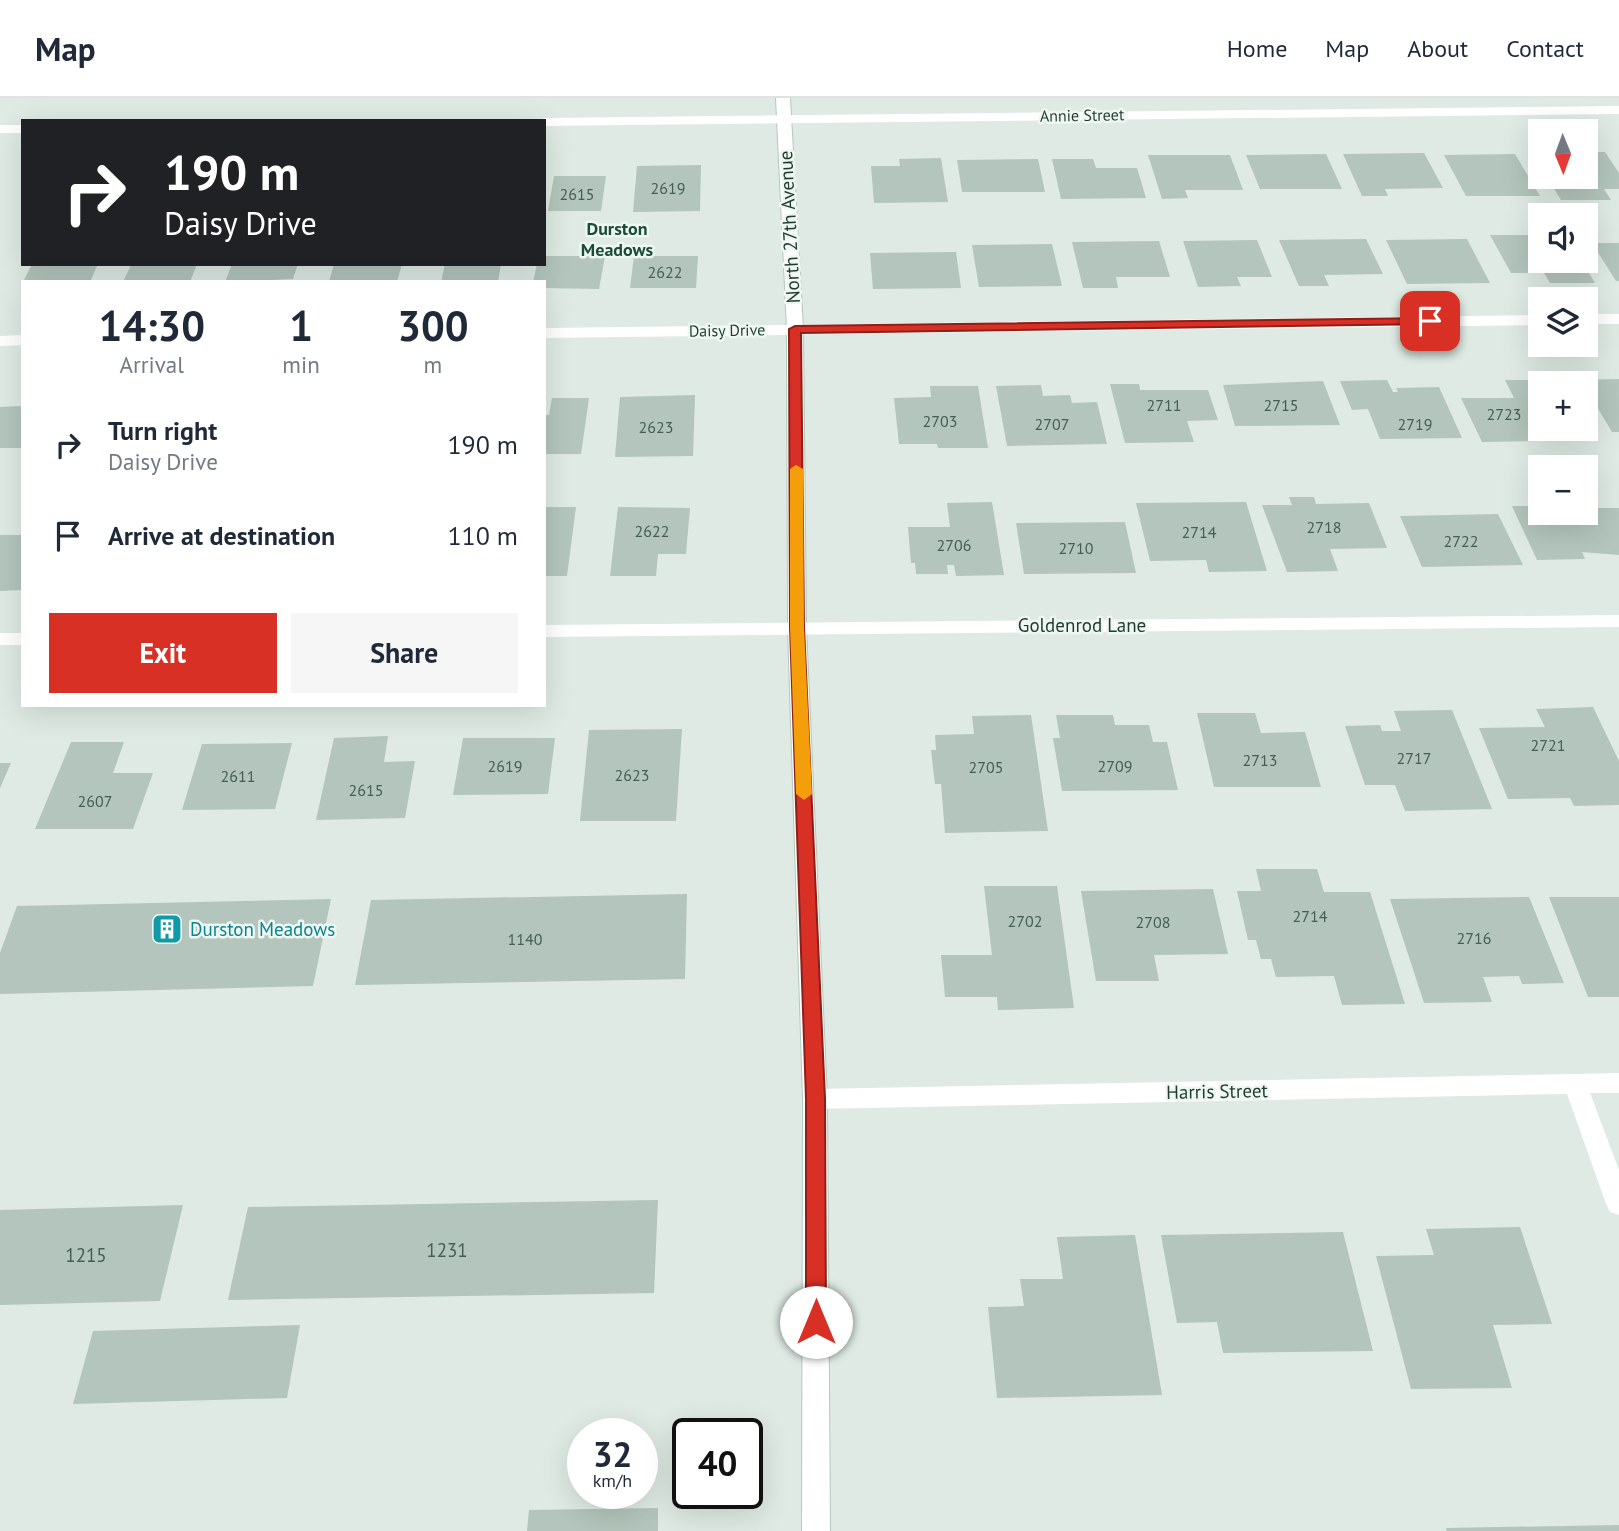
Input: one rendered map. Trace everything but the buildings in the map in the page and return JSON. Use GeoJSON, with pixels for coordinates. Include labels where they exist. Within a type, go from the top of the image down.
{"type":"FeatureCollection","features":[{"type":"Feature","properties":{"kind":"street"},"geometry":{"type":"LineString","coordinates":[[1216,98],[1222,113]]}},
{"type":"Feature","properties":{"kind":"street","name":"Annie Street"},"geometry":{"type":"LineString","coordinates":[[546,122],[783,108],[1222,113],[1619,110]]}},
{"type":"Feature","properties":{"kind":"street","name":"North 27th Avenue"},"geometry":{"type":"LineString","coordinates":[[783,108],[795,329],[797,627],[816,1099],[817,1531]]}},
{"type":"Feature","properties":{"kind":"street"},"geometry":{"type":"LineString","coordinates":[[0,129],[21,129]]}},
{"type":"Feature","properties":{"kind":"street"},"geometry":{"type":"LineString","coordinates":[[1598,319],[1619,319]]}},
{"type":"Feature","properties":{"kind":"street","name":"Daisy Drive"},"geometry":{"type":"LineString","coordinates":[[546,333],[1528,320]]}},
{"type":"Feature","properties":{"kind":"street"},"geometry":{"type":"LineString","coordinates":[[0,341],[21,340]]}},
{"type":"Feature","properties":{"kind":"street","name":"Goldenrod Lane"},"geometry":{"type":"LineString","coordinates":[[546,631],[1619,621]]}},
{"type":"Feature","properties":{"kind":"street"},"geometry":{"type":"LineString","coordinates":[[0,639],[21,639]]}},
{"type":"Feature","properties":{"kind":"street","name":"Harris Street"},"geometry":{"type":"LineString","coordinates":[[816,1099],[1619,1083]]}},
{"type":"Feature","properties":{"kind":"street"},"geometry":{"type":"LineString","coordinates":[[1576,1084],[1619,1203]]}},
{"type":"Feature","properties":{"kind":"slow traffic"},"geometry":{"type":"LineString","coordinates":[[796,469],[797,627],[804,794]]}},
{"type":"Feature","properties":{"kind":"place","name":"Durston Meadows"},"geometry":{"type":"Point","coordinates":[167,929]}},
{"type":"Feature","properties":{"kind":"district","name":"Durston Meadows"},"geometry":{"type":"Point","coordinates":[617,238]}},
{"type":"Feature","properties":{"kind":"route"},"geometry":{"type":"LineString","coordinates":[[816,1322],[816,1099],[797,627],[795,329],[1430,321]]}}]}
